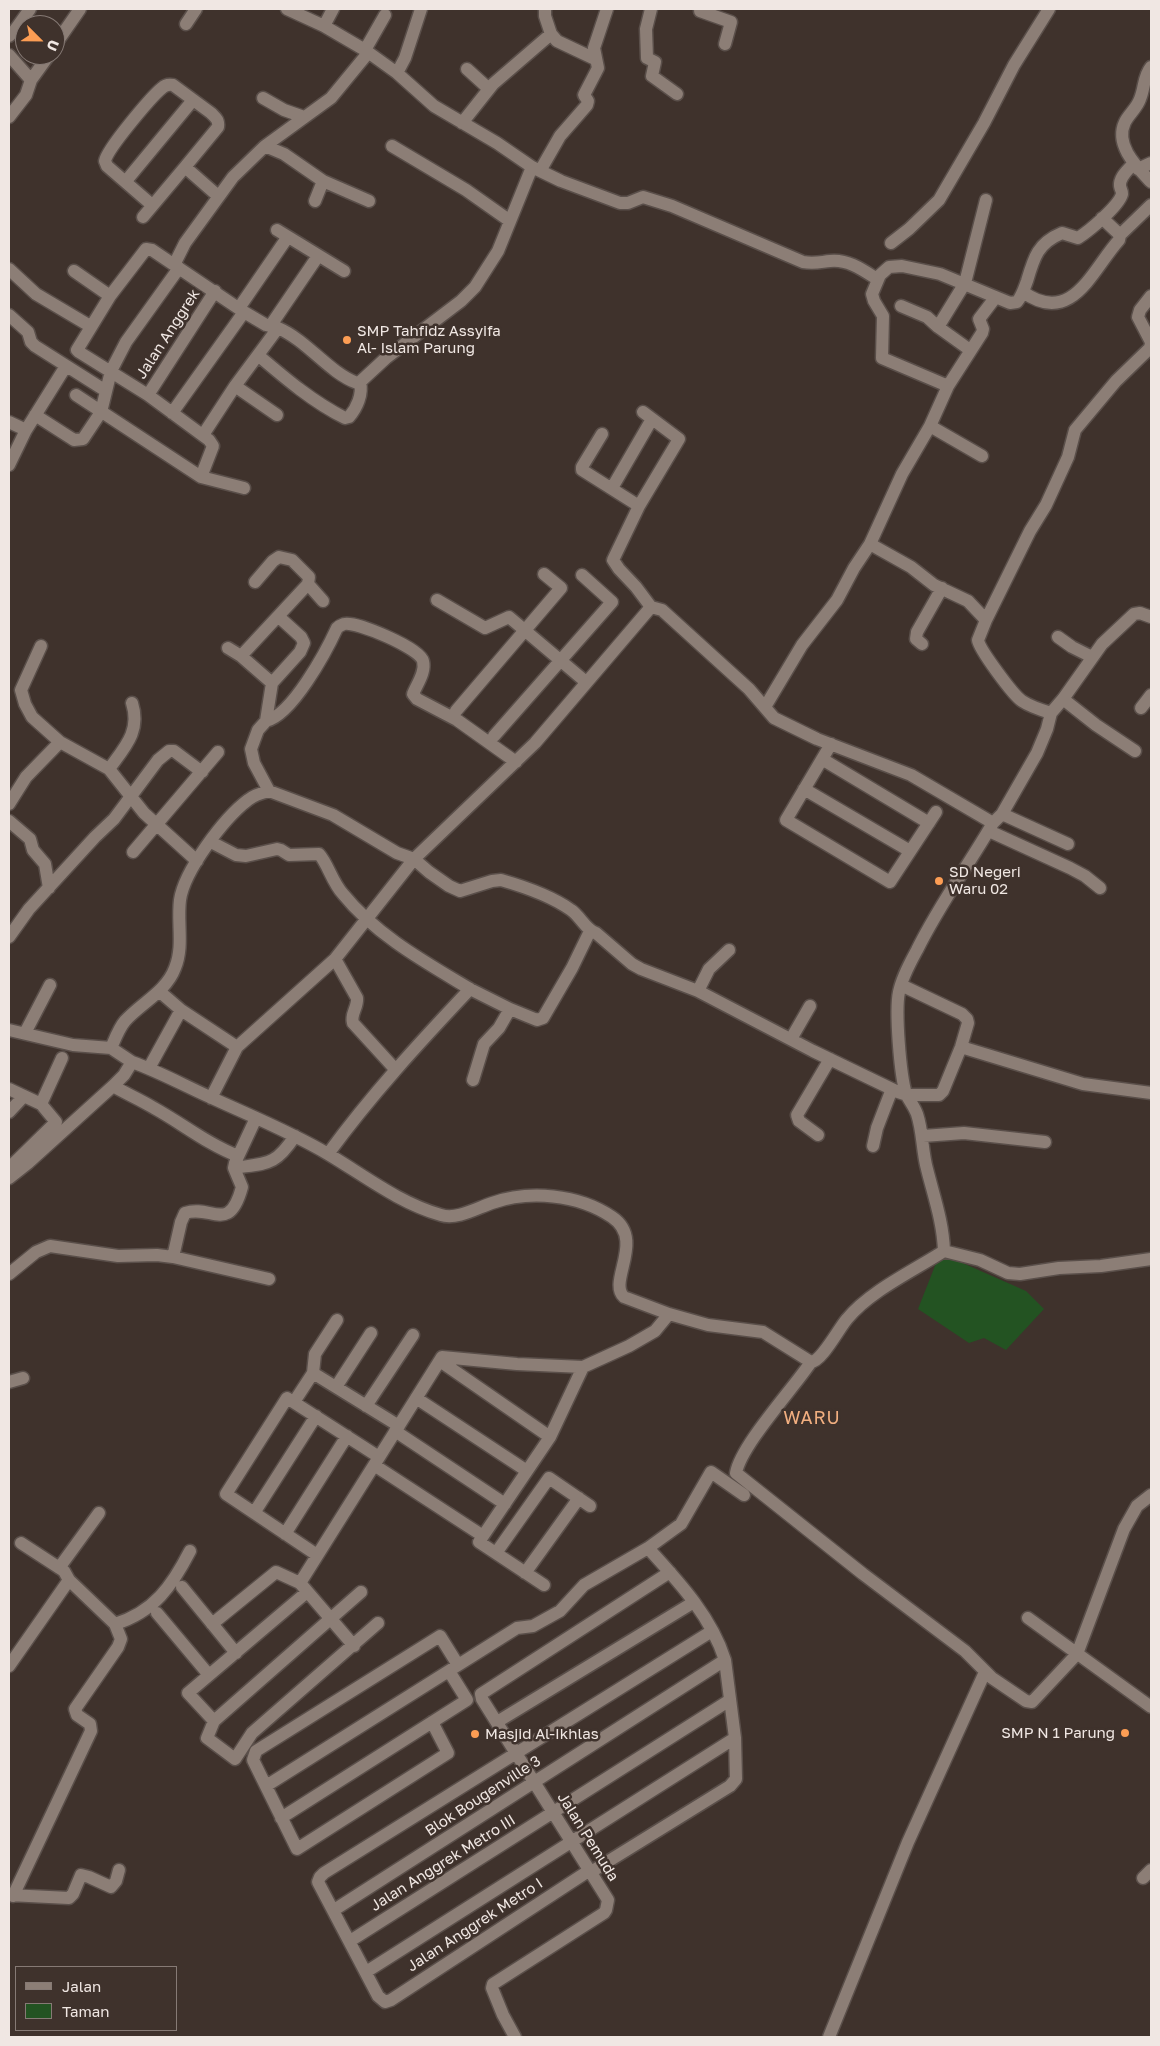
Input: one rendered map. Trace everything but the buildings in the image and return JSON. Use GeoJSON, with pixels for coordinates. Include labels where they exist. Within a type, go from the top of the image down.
{"type":"FeatureCollection","features":[{"type":"Feature","properties":{"kind":"street"},"geometry":{"type":"LineString","coordinates":[[9,36],[30,9]]}},
{"type":"Feature","properties":{"kind":"street"},"geometry":{"type":"LineString","coordinates":[[65,31],[80,9]]}},
{"type":"Feature","properties":{"kind":"street"},"geometry":{"type":"LineString","coordinates":[[186,24],[196,9]]}},
{"type":"Feature","properties":{"kind":"street"},"geometry":{"type":"LineString","coordinates":[[287,9],[324,26],[367,52],[397,73],[424,99],[536,169],[561,181],[623,204],[644,197],[695,215],[803,262],[816,265],[830,261],[841,261],[857,267],[877,279]]}},
{"type":"Feature","properties":{"kind":"street"},"geometry":{"type":"LineString","coordinates":[[324,26],[334,9]]}},
{"type":"Feature","properties":{"kind":"street"},"geometry":{"type":"LineString","coordinates":[[397,73],[405,58],[421,9]]}},
{"type":"Feature","properties":{"kind":"street"},"geometry":{"type":"LineString","coordinates":[[545,9],[550,34],[557,41],[595,58]]}},
{"type":"Feature","properties":{"kind":"street"},"geometry":{"type":"LineString","coordinates":[[201,477],[213,446],[203,434],[148,395],[77,350],[110,296],[146,249],[152,250],[242,310],[303,343],[346,378],[357,383],[360,382],[386,358],[461,301],[475,287],[498,251],[510,221],[536,169],[560,136],[587,105],[588,101],[584,95],[598,68],[594,48],[607,9]]}},
{"type":"Feature","properties":{"kind":"street"},"geometry":{"type":"LineString","coordinates":[[651,9],[646,23],[646,36],[647,58],[655,62],[652,76],[677,94]]}},
{"type":"Feature","properties":{"kind":"street"},"geometry":{"type":"LineString","coordinates":[[698,9],[731,22],[724,44]]}},
{"type":"Feature","properties":{"kind":"street"},"geometry":{"type":"LineString","coordinates":[[891,243],[909,229],[939,200],[984,123],[1014,66],[1049,9]]}},
{"type":"Feature","properties":{"kind":"street"},"geometry":{"type":"LineString","coordinates":[[35,415],[74,440],[83,439],[101,412],[111,371],[126,342],[176,266],[185,243],[218,196],[238,171],[265,146],[337,92],[367,52],[384,15]]}},
{"type":"Feature","properties":{"kind":"street"},"geometry":{"type":"LineString","coordinates":[[462,123],[489,89],[550,34]]}},
{"type":"Feature","properties":{"kind":"street"},"geometry":{"type":"LineString","coordinates":[[9,55],[31,80]]}},
{"type":"Feature","properties":{"kind":"street"},"geometry":{"type":"LineString","coordinates":[[9,116],[26,95],[31,80],[42,65]]}},
{"type":"Feature","properties":{"kind":"street"},"geometry":{"type":"LineString","coordinates":[[1151,67],[1145,75],[1138,104],[1126,120],[1123,129],[1125,150],[1136,166],[1151,182]]}},
{"type":"Feature","properties":{"kind":"street"},"geometry":{"type":"LineString","coordinates":[[467,69],[489,89]]}},
{"type":"Feature","properties":{"kind":"street"},"geometry":{"type":"LineString","coordinates":[[143,217],[219,124],[216,118],[173,85],[163,87],[110,150],[105,161],[107,166],[152,205]]}},
{"type":"Feature","properties":{"kind":"street"},"geometry":{"type":"LineString","coordinates":[[263,98],[284,110],[304,118]]}},
{"type":"Feature","properties":{"kind":"street"},"geometry":{"type":"LineString","coordinates":[[126,182],[193,100]]}},
{"type":"Feature","properties":{"kind":"street"},"geometry":{"type":"LineString","coordinates":[[265,146],[284,154],[323,181],[369,201]]}},
{"type":"Feature","properties":{"kind":"street"},"geometry":{"type":"LineString","coordinates":[[392,146],[466,190],[510,221]]}},
{"type":"Feature","properties":{"kind":"street"},"geometry":{"type":"LineString","coordinates":[[948,386],[882,358],[883,316],[872,298],[877,279],[886,269],[902,266],[940,274],[995,298],[1014,303],[1020,299],[1030,269],[1041,246],[1046,241],[1062,233],[1078,238],[1102,218],[1120,198],[1122,193],[1120,182],[1123,175],[1136,166],[1151,163]]}},
{"type":"Feature","properties":{"kind":"street"},"geometry":{"type":"LineString","coordinates":[[185,167],[218,196]]}},
{"type":"Feature","properties":{"kind":"street"},"geometry":{"type":"LineString","coordinates":[[315,201],[323,181]]}},
{"type":"Feature","properties":{"kind":"street"},"geometry":{"type":"LineString","coordinates":[[1151,190],[1149,196],[1151,200]]}},
{"type":"Feature","properties":{"kind":"street"},"geometry":{"type":"LineString","coordinates":[[938,327],[964,283],[986,200]]}},
{"type":"Feature","properties":{"kind":"street"},"geometry":{"type":"LineString","coordinates":[[1023,292],[1033,300],[1045,303],[1060,302],[1078,294],[1119,240],[1120,235],[1151,205]]}},
{"type":"Feature","properties":{"kind":"street"},"geometry":{"type":"LineString","coordinates":[[1102,218],[1120,235]]}},
{"type":"Feature","properties":{"kind":"street"},"geometry":{"type":"LineString","coordinates":[[172,413],[242,310],[282,234],[344,271]]}},
{"type":"Feature","properties":{"kind":"street"},"geometry":{"type":"LineString","coordinates":[[203,434],[235,386],[259,356],[274,327],[318,256]]}},
{"type":"Feature","properties":{"kind":"street"},"geometry":{"type":"LineString","coordinates":[[9,269],[36,294],[90,326]]}},
{"type":"Feature","properties":{"kind":"street"},"geometry":{"type":"LineString","coordinates":[[74,271],[110,296]]}},
{"type":"Feature","properties":{"kind":"street","name":"Jalan Anggrek"},"geometry":{"type":"LineString","coordinates":[[148,395],[215,291]]}},
{"type":"Feature","properties":{"kind":"street"},"geometry":{"type":"LineString","coordinates":[[1051,713],[1033,707],[1019,699],[986,656],[978,640],[1030,530],[1046,505],[1068,457],[1075,430],[1116,381],[1150,348],[1151,342],[1138,317],[1140,310],[1151,296]]}},
{"type":"Feature","properties":{"kind":"street"},"geometry":{"type":"LineString","coordinates":[[765,708],[802,645],[837,600],[854,568],[870,544],[902,474],[930,426],[948,386],[983,331],[979,319],[995,298]]}},
{"type":"Feature","properties":{"kind":"street"},"geometry":{"type":"LineString","coordinates":[[902,306],[927,317],[970,350]]}},
{"type":"Feature","properties":{"kind":"street"},"geometry":{"type":"LineString","coordinates":[[9,315],[28,332],[31,342],[106,391]]}},
{"type":"Feature","properties":{"kind":"street"},"geometry":{"type":"LineString","coordinates":[[259,356],[292,384],[323,406],[345,418],[349,417],[352,413],[360,396],[362,389],[360,382]]}},
{"type":"Feature","properties":{"kind":"street"},"geometry":{"type":"LineString","coordinates":[[9,465],[26,430],[66,366]]}},
{"type":"Feature","properties":{"kind":"street"},"geometry":{"type":"LineString","coordinates":[[235,386],[277,415]]}},
{"type":"Feature","properties":{"kind":"street"},"geometry":{"type":"LineString","coordinates":[[76,395],[201,477],[244,488]]}},
{"type":"Feature","properties":{"kind":"street"},"geometry":{"type":"LineString","coordinates":[[612,488],[648,416],[679,439],[639,506],[613,560],[650,607],[662,610],[749,689],[774,718],[787,726],[911,775],[1085,876],[1100,888]]}},
{"type":"Feature","properties":{"kind":"street"},"geometry":{"type":"LineString","coordinates":[[9,422],[26,430]]}},
{"type":"Feature","properties":{"kind":"street"},"geometry":{"type":"LineString","coordinates":[[930,426],[982,456]]}},
{"type":"Feature","properties":{"kind":"street"},"geometry":{"type":"LineString","coordinates":[[602,434],[582,469],[639,506]]}},
{"type":"Feature","properties":{"kind":"street"},"geometry":{"type":"LineString","coordinates":[[870,544],[911,567],[928,580],[968,601],[986,620]]}},
{"type":"Feature","properties":{"kind":"street"},"geometry":{"type":"LineString","coordinates":[[241,656],[308,584],[308,575],[292,560],[282,557],[273,561],[256,582]]}},
{"type":"Feature","properties":{"kind":"street"},"geometry":{"type":"LineString","coordinates":[[456,711],[561,588],[544,574]]}},
{"type":"Feature","properties":{"kind":"street"},"geometry":{"type":"LineString","coordinates":[[494,736],[612,602],[582,575]]}},
{"type":"Feature","properties":{"kind":"street"},"geometry":{"type":"LineString","coordinates":[[308,584],[323,601]]}},
{"type":"Feature","properties":{"kind":"street"},"geometry":{"type":"LineString","coordinates":[[922,644],[916,639],[917,632],[942,588]]}},
{"type":"Feature","properties":{"kind":"street"},"geometry":{"type":"LineString","coordinates":[[437,600],[485,628],[509,617],[586,682]]}},
{"type":"Feature","properties":{"kind":"street"},"geometry":{"type":"LineString","coordinates":[[211,1098],[237,1047],[335,959],[414,859],[535,743],[650,607]]}},
{"type":"Feature","properties":{"kind":"street"},"geometry":{"type":"LineString","coordinates":[[944,1251],[941,1218],[927,1170],[923,1136],[917,1113],[907,1095],[900,1055],[898,999],[901,985],[923,936],[938,910],[1037,753],[1047,729],[1051,713],[1102,644],[1134,614],[1140,613],[1151,617]]}},
{"type":"Feature","properties":{"kind":"street"},"geometry":{"type":"LineString","coordinates":[[266,721],[272,683],[300,652],[304,643],[301,637],[279,617]]}},
{"type":"Feature","properties":{"kind":"street"},"geometry":{"type":"LineString","coordinates":[[516,762],[457,720],[417,699],[413,694],[423,670],[423,662],[420,655],[395,640],[352,625],[343,624],[337,628],[310,678],[298,693],[278,715],[266,721],[258,730],[251,749],[254,763],[269,791],[333,815],[397,853],[414,859],[455,890],[460,891],[501,880],[556,901],[571,910],[586,925],[590,932]]}},
{"type":"Feature","properties":{"kind":"street"},"geometry":{"type":"LineString","coordinates":[[1058,637],[1072,647],[1092,657]]}},
{"type":"Feature","properties":{"kind":"street"},"geometry":{"type":"LineString","coordinates":[[41,646],[21,690],[25,704],[32,717],[60,742],[109,769],[130,796],[197,861]]}},
{"type":"Feature","properties":{"kind":"street"},"geometry":{"type":"LineString","coordinates":[[228,648],[241,656],[272,683]]}},
{"type":"Feature","properties":{"kind":"street"},"geometry":{"type":"LineString","coordinates":[[9,686],[21,690]]}},
{"type":"Feature","properties":{"kind":"street"},"geometry":{"type":"LineString","coordinates":[[1141,708],[1151,695]]}},
{"type":"Feature","properties":{"kind":"street"},"geometry":{"type":"LineString","coordinates":[[1063,699],[1135,752]]}},
{"type":"Feature","properties":{"kind":"street"},"geometry":{"type":"LineString","coordinates":[[109,769],[136,724],[132,703]]}},
{"type":"Feature","properties":{"kind":"street"},"geometry":{"type":"LineString","coordinates":[[9,804],[26,777],[60,742]]}},
{"type":"Feature","properties":{"kind":"street"},"geometry":{"type":"LineString","coordinates":[[822,759],[932,817],[890,882],[786,820],[804,789],[822,759],[831,744]]}},
{"type":"Feature","properties":{"kind":"street"},"geometry":{"type":"LineString","coordinates":[[9,937],[20,919],[95,837],[114,819],[158,760],[173,750],[202,772]]}},
{"type":"Feature","properties":{"kind":"street"},"geometry":{"type":"LineString","coordinates":[[133,852],[158,825],[218,752]]}},
{"type":"Feature","properties":{"kind":"street"},"geometry":{"type":"LineString","coordinates":[[804,789],[910,851]]}},
{"type":"Feature","properties":{"kind":"street"},"geometry":{"type":"LineString","coordinates":[[111,1048],[124,1022],[159,991],[175,968],[180,947],[180,901],[185,880],[226,822],[248,800],[269,791]]}},
{"type":"Feature","properties":{"kind":"street"},"geometry":{"type":"LineString","coordinates":[[9,822],[30,838],[33,850],[45,864],[49,888]]}},
{"type":"Feature","properties":{"kind":"street"},"geometry":{"type":"LineString","coordinates":[[994,823],[1068,844]]}},
{"type":"Feature","properties":{"kind":"street"},"geometry":{"type":"LineString","coordinates":[[211,842],[236,855],[246,856],[277,850],[281,850],[289,855],[319,854],[337,887],[366,918],[420,960],[470,989],[537,1020],[543,1018],[590,932]]}},
{"type":"Feature","properties":{"kind":"street"},"geometry":{"type":"LineString","coordinates":[[590,932],[596,933],[632,964],[641,969],[698,991],[892,1089],[907,1095],[942,1094],[961,1047],[968,1023],[967,1019],[962,1014],[901,985]]}},
{"type":"Feature","properties":{"kind":"street"},"geometry":{"type":"LineString","coordinates":[[698,991],[710,969],[729,950]]}},
{"type":"Feature","properties":{"kind":"street"},"geometry":{"type":"LineString","coordinates":[[335,959],[357,998],[358,1005],[352,1016],[353,1023],[395,1069]]}},
{"type":"Feature","properties":{"kind":"street"},"geometry":{"type":"LineString","coordinates":[[25,1033],[50,985]]}},
{"type":"Feature","properties":{"kind":"street"},"geometry":{"type":"LineString","coordinates":[[328,1154],[395,1069],[470,989]]}},
{"type":"Feature","properties":{"kind":"street"},"geometry":{"type":"LineString","coordinates":[[159,991],[181,1010],[237,1047]]}},
{"type":"Feature","properties":{"kind":"street"},"geometry":{"type":"LineString","coordinates":[[792,1039],[810,1006]]}},
{"type":"Feature","properties":{"kind":"street"},"geometry":{"type":"LineString","coordinates":[[473,1080],[484,1044],[499,1028],[510,1009]]}},
{"type":"Feature","properties":{"kind":"street"},"geometry":{"type":"LineString","coordinates":[[149,1068],[181,1010]]}},
{"type":"Feature","properties":{"kind":"street"},"geometry":{"type":"LineString","coordinates":[[9,1030],[73,1045],[111,1048],[132,1062],[149,1068],[295,1136],[328,1154],[388,1193],[441,1215],[454,1216],[494,1202],[530,1194],[578,1202],[606,1213],[620,1224],[627,1242],[619,1284],[621,1294],[624,1297],[669,1314],[708,1325],[763,1332],[811,1362]]}},
{"type":"Feature","properties":{"kind":"street"},"geometry":{"type":"LineString","coordinates":[[961,1047],[1083,1084],[1151,1093]]}},
{"type":"Feature","properties":{"kind":"street"},"geometry":{"type":"LineString","coordinates":[[41,1104],[62,1058]]}},
{"type":"Feature","properties":{"kind":"street"},"geometry":{"type":"LineString","coordinates":[[818,1135],[799,1121],[797,1115],[830,1059]]}},
{"type":"Feature","properties":{"kind":"street"},"geometry":{"type":"LineString","coordinates":[[9,1178],[114,1086],[132,1062]]}},
{"type":"Feature","properties":{"kind":"street"},"geometry":{"type":"LineString","coordinates":[[114,1086],[130,1097],[153,1107],[236,1162],[265,1164],[284,1153],[295,1136]]}},
{"type":"Feature","properties":{"kind":"street"},"geometry":{"type":"LineString","coordinates":[[9,1089],[41,1104],[56,1122],[9,1168]]}},
{"type":"Feature","properties":{"kind":"street"},"geometry":{"type":"LineString","coordinates":[[873,1146],[877,1128],[892,1089]]}},
{"type":"Feature","properties":{"kind":"street"},"geometry":{"type":"LineString","coordinates":[[9,1112],[24,1096]]}},
{"type":"Feature","properties":{"kind":"street"},"geometry":{"type":"LineString","coordinates":[[173,1257],[185,1213],[194,1212],[218,1216],[230,1211],[236,1202],[242,1187],[236,1162],[256,1118]]}},
{"type":"Feature","properties":{"kind":"street"},"geometry":{"type":"LineString","coordinates":[[923,1136],[964,1133],[1045,1142]]}},
{"type":"Feature","properties":{"kind":"street"},"geometry":{"type":"LineString","coordinates":[[9,1274],[36,1252],[50,1246],[118,1256],[157,1255],[173,1257],[269,1279]]}},
{"type":"Feature","properties":{"kind":"street"},"geometry":{"type":"LineString","coordinates":[[1151,1259],[1101,1266],[1059,1268],[1020,1274],[1008,1273],[980,1260],[944,1251],[857,1308],[845,1320],[818,1359],[811,1362],[746,1451],[736,1473],[863,1574],[965,1650],[985,1672],[1026,1701],[1032,1702],[1076,1654],[1124,1529],[1137,1506],[1151,1495]]}},
{"type":"Feature","properties":{"kind":"street"},"geometry":{"type":"LineString","coordinates":[[214,1720],[188,1693],[236,1653],[303,1588],[317,1555],[442,1357],[517,1364],[583,1367],[630,1346],[655,1331],[669,1314]]}},
{"type":"Feature","properties":{"kind":"street"},"geometry":{"type":"LineString","coordinates":[[294,1402],[314,1373],[315,1354],[337,1320]]}},
{"type":"Feature","properties":{"kind":"street"},"geometry":{"type":"LineString","coordinates":[[336,1387],[370,1333]]}},
{"type":"Feature","properties":{"kind":"street"},"geometry":{"type":"LineString","coordinates":[[366,1406],[413,1336]]}},
{"type":"Feature","properties":{"kind":"street"},"geometry":{"type":"LineString","coordinates":[[440,1361],[550,1437]]}},
{"type":"Feature","properties":{"kind":"street"},"geometry":{"type":"LineString","coordinates":[[544,1585],[479,1542],[550,1437],[583,1367]]}},
{"type":"Feature","properties":{"kind":"street"},"geometry":{"type":"LineString","coordinates":[[314,1373],[366,1406],[505,1504]]}},
{"type":"Feature","properties":{"kind":"street"},"geometry":{"type":"LineString","coordinates":[[9,1382],[23,1378]]}},
{"type":"Feature","properties":{"kind":"street"},"geometry":{"type":"LineString","coordinates":[[317,1555],[226,1494],[287,1398],[347,1436],[377,1461],[483,1536]]}},
{"type":"Feature","properties":{"kind":"street"},"geometry":{"type":"LineString","coordinates":[[416,1398],[527,1472]]}},
{"type":"Feature","properties":{"kind":"street"},"geometry":{"type":"LineString","coordinates":[[254,1513],[316,1416]]}},
{"type":"Feature","properties":{"kind":"street"},"geometry":{"type":"LineString","coordinates":[[285,1534],[347,1436]]}},
{"type":"Feature","properties":{"kind":"street"},"geometry":{"type":"LineString","coordinates":[[266,1786],[517,1628],[533,1626],[560,1611],[584,1585],[648,1548],[681,1524],[711,1472],[744,1496]]}},
{"type":"Feature","properties":{"kind":"street"},"geometry":{"type":"LineString","coordinates":[[496,1553],[549,1478],[590,1506]]}},
{"type":"Feature","properties":{"kind":"street"},"geometry":{"type":"LineString","coordinates":[[525,1572],[579,1498]]}},
{"type":"Feature","properties":{"kind":"street"},"geometry":{"type":"LineString","coordinates":[[59,1568],[99,1513]]}},
{"type":"Feature","properties":{"kind":"street"},"geometry":{"type":"LineString","coordinates":[[21,1543],[64,1571],[69,1580],[115,1624],[120,1635],[120,1642],[74,1709],[77,1715],[90,1724],[91,1732],[11,1896],[69,1898],[73,1894],[81,1875],[89,1876],[110,1887],[113,1886],[119,1870]]}},
{"type":"Feature","properties":{"kind":"street"},"geometry":{"type":"LineString","coordinates":[[590,1871],[734,1782],[737,1774],[735,1738],[725,1660],[712,1631],[694,1602],[648,1548]]}},
{"type":"Feature","properties":{"kind":"street"},"geometry":{"type":"LineString","coordinates":[[115,1624],[131,1619],[158,1600],[176,1578],[190,1551]]}},
{"type":"Feature","properties":{"kind":"street"},"geometry":{"type":"LineString","coordinates":[[212,1624],[276,1572],[303,1588],[354,1646]]}},
{"type":"Feature","properties":{"kind":"street","name":"Jalan Pemuda"},"geometry":{"type":"LineString","coordinates":[[515,2037],[503,2015],[492,1988],[493,1984],[606,1910],[608,1900],[482,1699],[481,1694],[670,1572]]}},
{"type":"Feature","properties":{"kind":"street"},"geometry":{"type":"LineString","coordinates":[[9,1666],[69,1580]]}},
{"type":"Feature","properties":{"kind":"street"},"geometry":{"type":"LineString","coordinates":[[182,1587],[236,1653]]}},
{"type":"Feature","properties":{"kind":"street"},"geometry":{"type":"LineString","coordinates":[[361,1592],[214,1720],[206,1738],[235,1758],[252,1733],[354,1646],[378,1623]]}},
{"type":"Feature","properties":{"kind":"street"},"geometry":{"type":"LineString","coordinates":[[497,1722],[694,1602]]}},
{"type":"Feature","properties":{"kind":"street"},"geometry":{"type":"LineString","coordinates":[[157,1613],[209,1675]]}},
{"type":"Feature","properties":{"kind":"street"},"geometry":{"type":"LineString","coordinates":[[1028,1618],[1151,1707]]}},
{"type":"Feature","properties":{"kind":"street"},"geometry":{"type":"LineString","coordinates":[[712,1631],[324,1873],[318,1882],[366,1972],[735,1738]]}},
{"type":"Feature","properties":{"kind":"street"},"geometry":{"type":"LineString","coordinates":[[281,1818],[432,1722],[467,1700],[440,1636],[256,1752],[253,1760],[281,1818],[297,1849],[448,1753],[432,1722]]}},
{"type":"Feature","properties":{"kind":"street","name":"Blok Bougenville 3"},"geometry":{"type":"LineString","coordinates":[[334,1910],[725,1660]]}},
{"type":"Feature","properties":{"kind":"street"},"geometry":{"type":"LineString","coordinates":[[829,2037],[908,1842],[985,1672]]}},
{"type":"Feature","properties":{"kind":"street","name":"Jalan Anggrek Metro III"},"geometry":{"type":"LineString","coordinates":[[350,1941],[730,1700]]}},
{"type":"Feature","properties":{"kind":"street","name":"Jalan Anggrek Metro I"},"geometry":{"type":"LineString","coordinates":[[366,1972],[378,1996],[385,2002],[391,2000],[590,1871]]}},
{"type":"Feature","properties":{"kind":"green space"},"geometry":{"type":"Polygon","coordinates":[[[940,1253],[1026,1291],[1044,1309],[1006,1350],[984,1338],[969,1343],[918,1309],[940,1253]]]}},
{"type":"Feature","properties":{"kind":"place","name":"SMP Tahfidz Assyifa Al- Islam Parung"},"geometry":{"type":"Point","coordinates":[347,340]}},
{"type":"Feature","properties":{"kind":"place","name":"SD Negeri Waru 02"},"geometry":{"type":"Point","coordinates":[939,881]}},
{"type":"Feature","properties":{"kind":"place","name":"SMP N 1 Parung"},"geometry":{"type":"Point","coordinates":[1125,1733]}},
{"type":"Feature","properties":{"kind":"place","name":"Masjid Al-Ikhlas"},"geometry":{"type":"Point","coordinates":[475,1734]}},
{"type":"Feature","properties":{"kind":"district","name":"WARU"},"geometry":{"type":"Point","coordinates":[812,1418]}}]}
